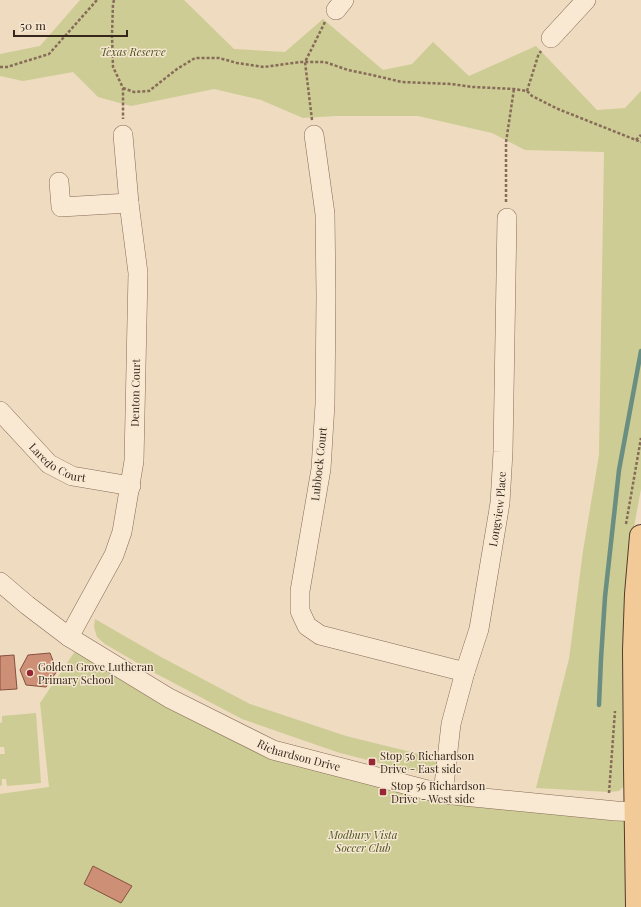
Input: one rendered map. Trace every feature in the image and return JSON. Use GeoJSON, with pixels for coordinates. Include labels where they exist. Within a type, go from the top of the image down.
{"type":"FeatureCollection","features":[{"type":"Feature","properties":{"kind":"main road"},"geometry":{"type":"LineString","coordinates":[[637,907],[638,812],[634,650],[636,594],[641,536]]}},
{"type":"Feature","properties":{"kind":"street"},"geometry":{"type":"LineString","coordinates":[[551,38],[586,0]]}},
{"type":"Feature","properties":{"kind":"street","name":"Denton Court"},"geometry":{"type":"LineString","coordinates":[[69,637],[114,555],[122,532],[134,461],[138,273],[129,203],[123,135]]}},
{"type":"Feature","properties":{"kind":"street","name":"Lubbock Court"},"geometry":{"type":"LineString","coordinates":[[314,135],[325,214],[325,404],[321,469],[300,591],[300,611],[307,626],[320,635],[465,672]]}},
{"type":"Feature","properties":{"kind":"street"},"geometry":{"type":"LineString","coordinates":[[59,182],[62,207],[129,203]]}},
{"type":"Feature","properties":{"kind":"street","name":"Longview Place"},"geometry":{"type":"LineString","coordinates":[[443,794],[451,724],[478,629],[500,503],[503,452],[507,218]]}},
{"type":"Feature","properties":{"kind":"street","name":"Laredo Court"},"geometry":{"type":"LineString","coordinates":[[0,410],[49,464],[72,476],[130,486]]}},
{"type":"Feature","properties":{"kind":"street","name":"Richardson Drive"},"geometry":{"type":"LineString","coordinates":[[0,582],[69,637],[169,698],[273,750],[443,794],[638,812]]}},
{"type":"Feature","properties":{"kind":"path"},"geometry":{"type":"LineString","coordinates":[[0,67],[7,67],[49,54],[97,0]]}},
{"type":"Feature","properties":{"kind":"path"},"geometry":{"type":"LineString","coordinates":[[114,0],[112,35],[113,67],[123,88],[123,135]]}},
{"type":"Feature","properties":{"kind":"path"},"geometry":{"type":"LineString","coordinates":[[314,135],[305,62],[326,21],[340,5]]}},
{"type":"Feature","properties":{"kind":"path"},"geometry":{"type":"LineString","coordinates":[[527,91],[538,56],[551,38]]}},
{"type":"Feature","properties":{"kind":"path"},"geometry":{"type":"LineString","coordinates":[[123,88],[134,92],[149,91],[177,69],[195,58],[219,58],[237,63],[264,67],[305,62],[325,62],[348,70],[372,74],[402,82],[450,84],[527,91],[532,96],[558,109],[641,142]]}},
{"type":"Feature","properties":{"kind":"path"},"geometry":{"type":"LineString","coordinates":[[507,218],[506,142],[514,89]]}},
{"type":"Feature","properties":{"kind":"path"},"geometry":{"type":"LineString","coordinates":[[636,140],[641,135]]}},
{"type":"Feature","properties":{"kind":"green space","name":"Texas Reserve"},"geometry":{"type":"Polygon","coordinates":[[[80,0],[184,0],[234,49],[285,52],[323,19],[383,70],[412,64],[433,42],[469,76],[536,46],[597,110],[625,108],[641,91],[641,489],[633,532],[627,783],[619,791],[609,792],[536,788],[569,659],[583,551],[599,455],[604,152],[525,150],[492,133],[418,116],[336,116],[303,118],[261,100],[214,89],[131,106],[98,97],[73,72],[23,81],[0,76],[0,54],[40,46],[80,0]]]}},
{"type":"Feature","properties":{"kind":"green space"},"geometry":{"type":"Polygon","coordinates":[[[95,619],[161,657],[250,704],[346,736],[443,760],[434,768],[425,772],[411,771],[340,753],[242,719],[153,672],[105,644],[97,637],[94,627],[95,619]]]}},
{"type":"Feature","properties":{"kind":"green space","name":"Modbury Vista Soccer Club"},"geometry":{"type":"Polygon","coordinates":[[[80,644],[273,750],[443,794],[635,812],[637,907],[0,907],[0,794],[49,787],[40,703],[80,644]]]}},
{"type":"Feature","properties":{"kind":"green space"},"geometry":{"type":"Polygon","coordinates":[[[36,713],[41,783],[7,786],[6,779],[2,779],[2,785],[0,786],[0,754],[5,754],[4,747],[0,747],[0,723],[2,722],[2,716],[36,713]]]}},
{"type":"Feature","properties":{"kind":"building"},"geometry":{"type":"Polygon","coordinates":[[[50,653],[57,671],[46,687],[26,685],[20,670],[28,655],[50,653]]]}},
{"type":"Feature","properties":{"kind":"building"},"geometry":{"type":"Polygon","coordinates":[[[14,655],[17,689],[0,690],[0,656],[14,655]]]}},
{"type":"Feature","properties":{"kind":"building"},"geometry":{"type":"Polygon","coordinates":[[[93,866],[132,886],[121,903],[84,884],[93,866]]]}},
{"type":"Feature","properties":{"kind":"waterway"},"geometry":{"type":"LineString","coordinates":[[599,705],[605,597],[619,470],[641,351]]}},
{"type":"Feature","properties":{"kind":"place","name":"Golden Grove Lutheran Primary School"},"geometry":{"type":"Point","coordinates":[30,673]}},
{"type":"Feature","properties":{"kind":"place","name":"Stop 56 Richardson Drive - East side"},"geometry":{"type":"Point","coordinates":[372,762]}},
{"type":"Feature","properties":{"kind":"place","name":"Stop 56 Richardson Drive - West side"},"geometry":{"type":"Point","coordinates":[383,792]}}]}
